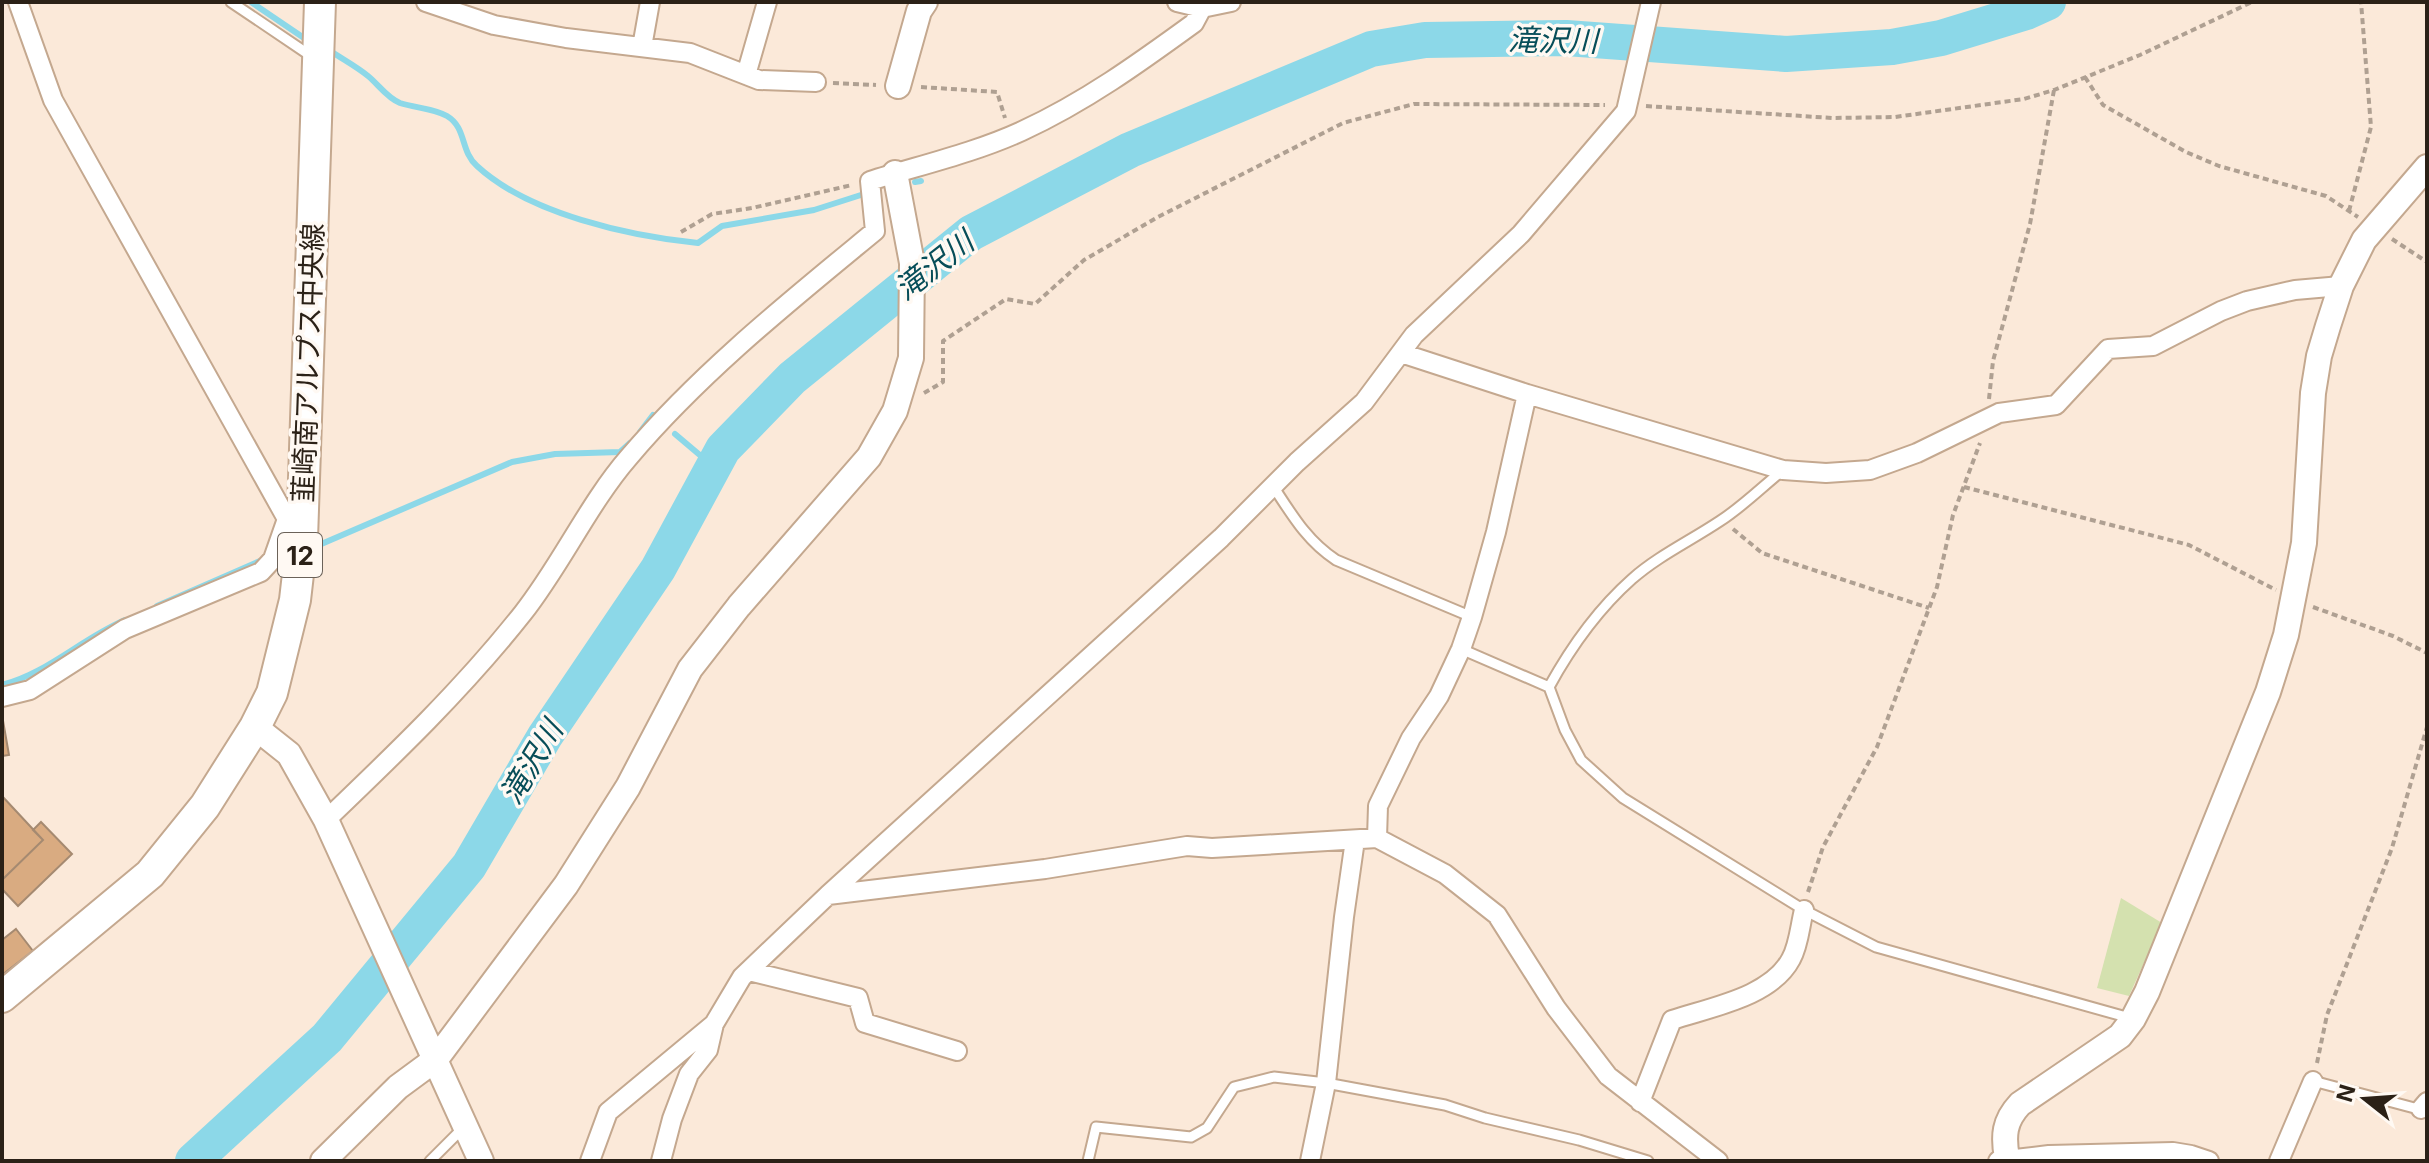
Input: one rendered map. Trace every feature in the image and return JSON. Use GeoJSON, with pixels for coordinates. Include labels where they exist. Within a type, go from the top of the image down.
{"type":"FeatureCollection","features":[{"type":"Feature","properties":{"kind":"main road","name":"韮崎南アルプス中央線"},"geometry":{"type":"LineString","coordinates":[[2,997],[150,874],[205,806],[255,727],[272,693],[295,600],[295,529],[320,2]]}},
{"type":"Feature","properties":{"kind":"street"},"geometry":{"type":"LineString","coordinates":[[2,697],[30,690],[125,629],[261,572],[295,529],[53,100],[18,2]]}},
{"type":"Feature","properties":{"kind":"street"},"geometry":{"type":"LineString","coordinates":[[426,2],[494,25],[566,38],[690,53],[759,80],[816,82]]}},
{"type":"Feature","properties":{"kind":"street"},"geometry":{"type":"LineString","coordinates":[[642,47],[650,2]]}},
{"type":"Feature","properties":{"kind":"street"},"geometry":{"type":"LineString","coordinates":[[746,75],[767,2]]}},
{"type":"Feature","properties":{"kind":"street"},"geometry":{"type":"LineString","coordinates":[[898,86],[919,11],[925,2]]}},
{"type":"Feature","properties":{"kind":"street"},"geometry":{"type":"LineString","coordinates":[[1177,2],[1202,8],[1231,2]]}},
{"type":"Feature","properties":{"kind":"street"},"geometry":{"type":"LineString","coordinates":[[661,1161],[689,1074],[708,1050],[714,1024],[742,977],[1221,538],[1364,402],[1414,335],[1521,234],[1613,129],[1629,99],[1651,2]]}},
{"type":"Feature","properties":{"kind":"street"},"geometry":{"type":"LineString","coordinates":[[327,823],[438,713],[524,612],[627,459],[673,409],[774,314],[875,231],[870,181],[1010,135],[1098,92],[1194,23],[1202,8]]}},
{"type":"Feature","properties":{"kind":"street"},"geometry":{"type":"LineString","coordinates":[[2209,1161],[2173,1152],[2002,1160],[2005,1126],[2010,1114],[2120,1036],[2147,992],[2268,692],[2295,600],[2306,527],[2313,393],[2319,356],[2341,286],[2364,240],[2427,167]]}},
{"type":"Feature","properties":{"kind":"street"},"geometry":{"type":"LineString","coordinates":[[323,1161],[398,1087],[436,1059],[566,885],[628,787],[690,669],[739,606],[869,457],[895,411],[911,358],[912,263],[895,173]]}},
{"type":"Feature","properties":{"kind":"street"},"geometry":{"type":"LineString","coordinates":[[1401,353],[1783,470],[1826,473],[1870,470],[1917,453],[1999,413],[2056,405],[2108,349],[2153,346],[2247,301],[2295,290],[2341,286]]}},
{"type":"Feature","properties":{"kind":"street"},"geometry":{"type":"LineString","coordinates":[[1377,838],[1378,806],[1411,738],[1439,696],[1472,617],[1496,532],[1527,394]]}},
{"type":"Feature","properties":{"kind":"street"},"geometry":{"type":"LineString","coordinates":[[255,727],[289,754],[327,823],[481,1161]]}},
{"type":"Feature","properties":{"kind":"street"},"geometry":{"type":"LineString","coordinates":[[828,895],[1045,869],[1187,846],[1212,848],[1377,838],[1445,874],[1497,915],[1556,1008],[1608,1076],[1718,1161]]}},
{"type":"Feature","properties":{"kind":"street"},"geometry":{"type":"LineString","coordinates":[[1310,1161],[1326,1083],[1355,840]]}},
{"type":"Feature","properties":{"kind":"street"},"geometry":{"type":"LineString","coordinates":[[1640,1102],[1672,1020],[1763,989],[1780,976],[1793,957],[1804,910]]}},
{"type":"Feature","properties":{"kind":"street"},"geometry":{"type":"LineString","coordinates":[[749,971],[858,998],[865,1023],[957,1051]]}},
{"type":"Feature","properties":{"kind":"street"},"geometry":{"type":"LineString","coordinates":[[590,1161],[608,1112],[714,1024]]}},
{"type":"Feature","properties":{"kind":"street"},"geometry":{"type":"LineString","coordinates":[[2279,1161],[2313,1081]]}},
{"type":"Feature","properties":{"kind":"lane"},"geometry":{"type":"LineString","coordinates":[[231,2],[318,61]]}},
{"type":"Feature","properties":{"kind":"lane"},"geometry":{"type":"LineString","coordinates":[[1549,687],[1566,655],[1589,623],[1631,580],[1656,560],[1722,520],[1783,470]]}},
{"type":"Feature","properties":{"kind":"lane"},"geometry":{"type":"LineString","coordinates":[[1273,486],[1304,534],[1336,560],[1472,617]]}},
{"type":"Feature","properties":{"kind":"lane"},"geometry":{"type":"LineString","coordinates":[[1461,649],[1549,687],[1565,730],[1581,760],[1623,798],[1804,910],[1876,947],[2133,1019]]}},
{"type":"Feature","properties":{"kind":"lane"},"geometry":{"type":"LineString","coordinates":[[1088,1161],[1096,1127],[1191,1137],[1207,1128],[1234,1087],[1274,1077],[1326,1083],[1445,1105],[1648,1161]]}},
{"type":"Feature","properties":{"kind":"lane"},"geometry":{"type":"LineString","coordinates":[[2313,1081],[2425,1107]]}},
{"type":"Feature","properties":{"kind":"lane"},"geometry":{"type":"LineString","coordinates":[[430,1161],[466,1126]]}},
{"type":"Feature","properties":{"kind":"path"},"geometry":{"type":"LineString","coordinates":[[895,411],[943,382],[943,341],[1006,299],[1035,304],[1084,260],[1158,217],[1343,123],[1414,104],[1629,99],[1833,118],[1895,117],[2024,99],[2054,90],[2140,55],[2252,2]]}},
{"type":"Feature","properties":{"kind":"path"},"geometry":{"type":"LineString","coordinates":[[2349,211],[2371,127],[2361,2]]}},
{"type":"Feature","properties":{"kind":"path"},"geometry":{"type":"LineString","coordinates":[[2085,77],[2103,105],[2186,152],[2219,166],[2326,196],[2427,262]]}},
{"type":"Feature","properties":{"kind":"path"},"geometry":{"type":"LineString","coordinates":[[816,82],[997,92],[1010,135]]}},
{"type":"Feature","properties":{"kind":"path"},"geometry":{"type":"LineString","coordinates":[[1804,910],[1812,872],[1877,747],[1937,587],[1953,515],[1987,419],[1993,361],[2030,224],[2054,90]]}},
{"type":"Feature","properties":{"kind":"path"},"geometry":{"type":"LineString","coordinates":[[681,232],[712,214],[870,181]]}},
{"type":"Feature","properties":{"kind":"path"},"geometry":{"type":"LineString","coordinates":[[1964,487],[2189,545],[2295,600],[2393,636],[2427,653]]}},
{"type":"Feature","properties":{"kind":"path"},"geometry":{"type":"LineString","coordinates":[[1722,520],[1762,553],[1929,608]]}},
{"type":"Feature","properties":{"kind":"path"},"geometry":{"type":"LineString","coordinates":[[2313,1081],[2327,1015],[2392,848],[2427,729]]}},
{"type":"Feature","properties":{"kind":"green space"},"geometry":{"type":"Polygon","coordinates":[[[2121,898],[2162,923],[2129,996],[2097,988],[2121,898]]]}},
{"type":"Feature","properties":{"kind":"building"},"geometry":{"type":"Polygon","coordinates":[[[2,715],[9,755],[2,756],[2,715]]]}},
{"type":"Feature","properties":{"kind":"building"},"geometry":{"type":"Polygon","coordinates":[[[2,796],[43,840],[2,880],[2,796]]]}},
{"type":"Feature","properties":{"kind":"building"},"geometry":{"type":"Polygon","coordinates":[[[41,822],[72,854],[18,906],[2,889],[2,880],[43,840],[33,830],[41,822]]]}},
{"type":"Feature","properties":{"kind":"building"},"geometry":{"type":"Polygon","coordinates":[[[16,929],[33,951],[2,975],[2,940],[16,929]]]}},
{"type":"Feature","properties":{"kind":"waterway"},"geometry":{"type":"LineString","coordinates":[[251,2],[304,38]]}},
{"type":"Feature","properties":{"kind":"waterway","name":"滝沢川"},"geometry":{"type":"LineString","coordinates":[[193,1161],[327,1038],[469,866],[545,736],[658,569],[723,449],[792,378],[971,233],[1130,150],[1371,49],[1425,40],[1566,38],[1786,54],[1892,47],[1941,38],[2026,12],[2048,2]]}},
{"type":"Feature","properties":{"kind":"waterway"},"geometry":{"type":"LineString","coordinates":[[332,52],[372,79],[395,101],[447,116],[458,127],[472,160],[499,183],[552,210],[581,220],[642,235],[698,243],[722,226],[814,210],[864,194]]}},
{"type":"Feature","properties":{"kind":"waterway"},"geometry":{"type":"LineString","coordinates":[[915,182],[921,181]]}},
{"type":"Feature","properties":{"kind":"waterway"},"geometry":{"type":"LineString","coordinates":[[640,432],[653,415]]}},
{"type":"Feature","properties":{"kind":"waterway"},"geometry":{"type":"LineString","coordinates":[[675,434],[714,467]]}},
{"type":"Feature","properties":{"kind":"waterway"},"geometry":{"type":"LineString","coordinates":[[319,545],[512,462],[555,454],[620,452],[630,443]]}},
{"type":"Feature","properties":{"kind":"waterway"},"geometry":{"type":"LineString","coordinates":[[157,606],[260,561]]}},
{"type":"Feature","properties":{"kind":"waterway"},"geometry":{"type":"LineString","coordinates":[[2,685],[50,664],[125,620]]}}]}
